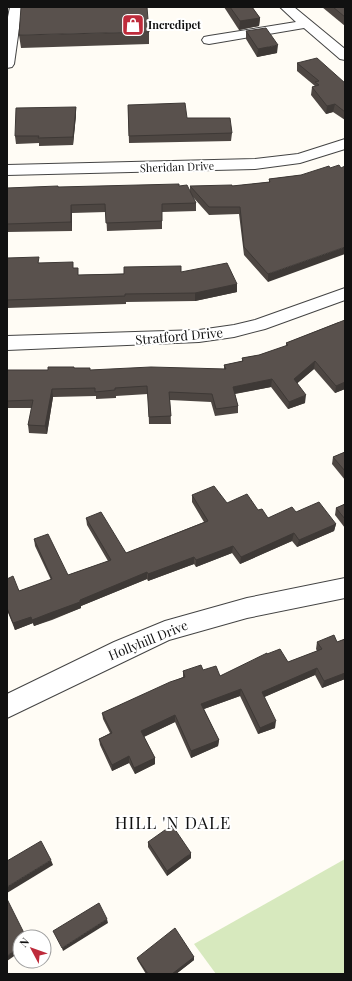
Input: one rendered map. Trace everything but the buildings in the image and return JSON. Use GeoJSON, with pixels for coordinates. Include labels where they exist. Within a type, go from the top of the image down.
{"type":"FeatureCollection","features":[{"type":"Feature","properties":{"kind":"street"},"geometry":{"type":"LineString","coordinates":[[7,64],[16,7]]}},
{"type":"Feature","properties":{"kind":"street"},"geometry":{"type":"LineString","coordinates":[[286,7],[345,56]]}},
{"type":"Feature","properties":{"kind":"street"},"geometry":{"type":"LineString","coordinates":[[209,40],[307,24]]}},
{"type":"Feature","properties":{"kind":"street","name":"Sheridan Drive"},"geometry":{"type":"LineString","coordinates":[[7,170],[256,164],[300,158],[345,144]]}},
{"type":"Feature","properties":{"kind":"street","name":"Stratford Drive"},"geometry":{"type":"LineString","coordinates":[[7,343],[160,339],[234,331],[259,325],[345,294]]}},
{"type":"Feature","properties":{"kind":"street","name":"Hollyhill Drive"},"geometry":{"type":"LineString","coordinates":[[7,706],[165,630],[247,608],[345,588]]}},
{"type":"Feature","properties":{"kind":"green space"},"geometry":{"type":"Polygon","coordinates":[[[345,859],[345,974],[216,974],[194,944],[345,859]]]}},
{"type":"Feature","properties":{"kind":"place","name":"Incredipet"},"geometry":{"type":"Point","coordinates":[133,25]}},
{"type":"Feature","properties":{"kind":"district","name":"HILL 'N DALE"},"geometry":{"type":"Point","coordinates":[173,823]}}]}
